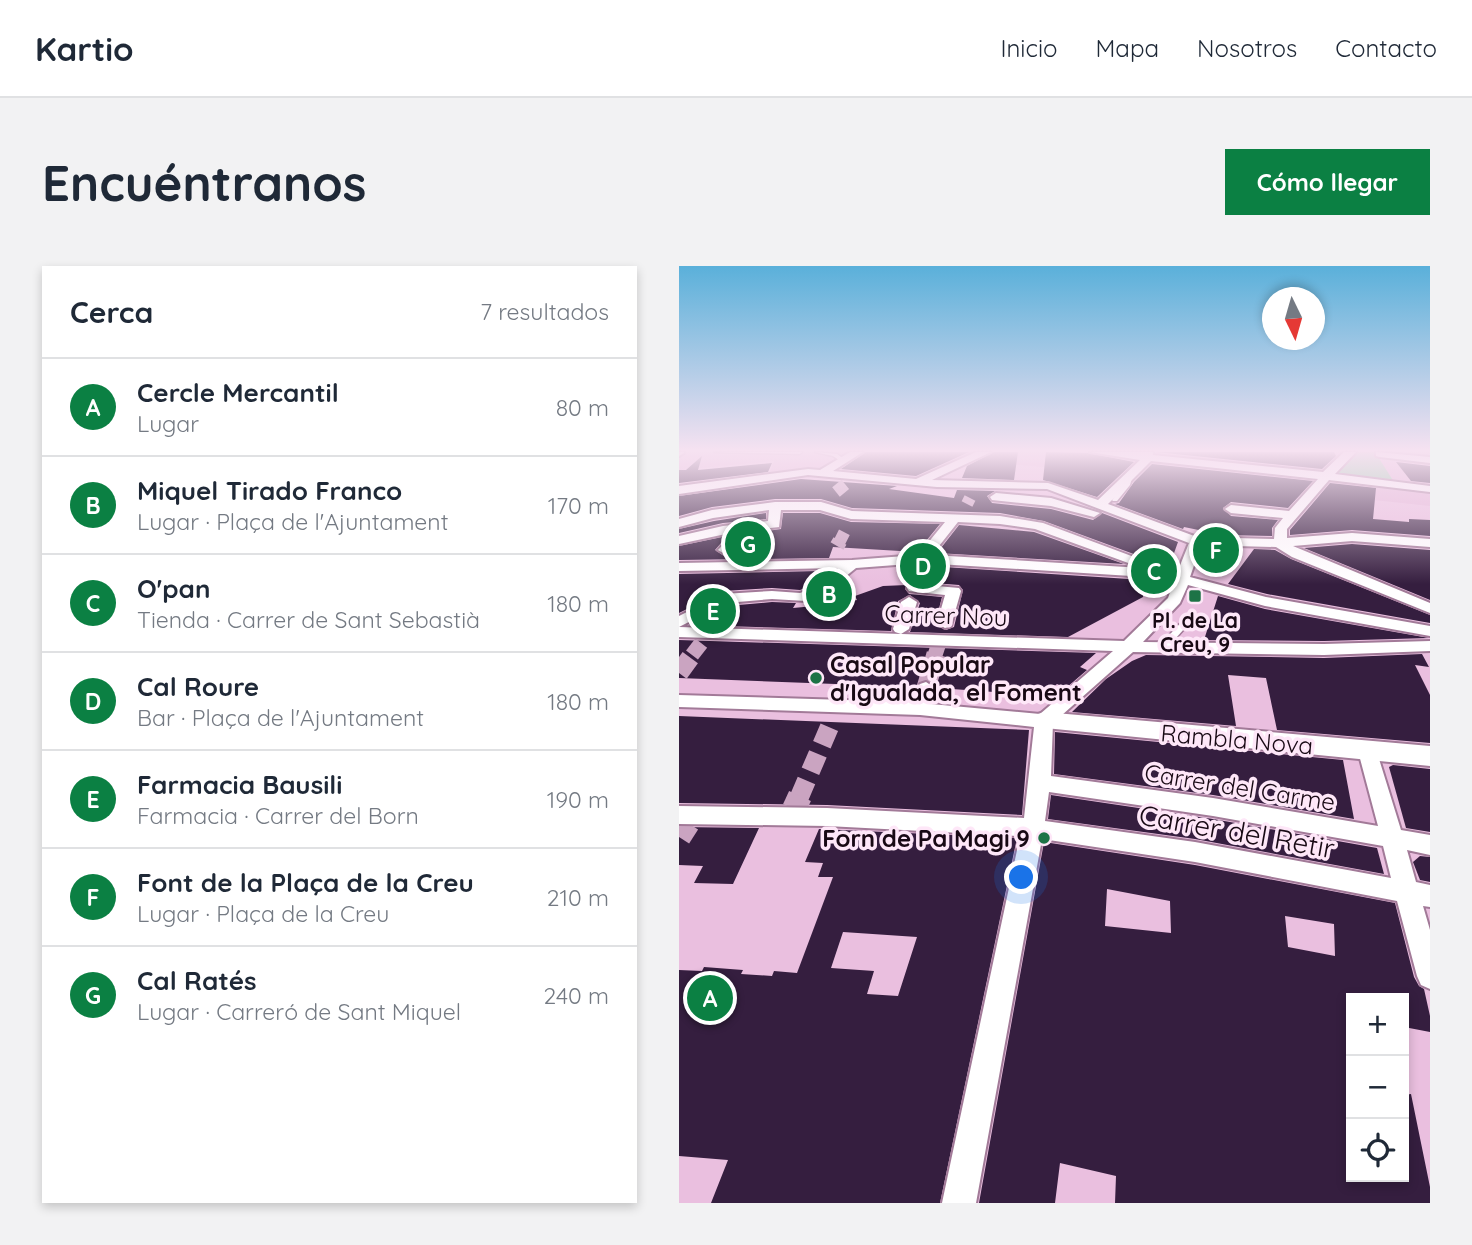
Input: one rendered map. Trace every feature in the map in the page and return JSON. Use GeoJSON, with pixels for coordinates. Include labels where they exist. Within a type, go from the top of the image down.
{"type":"FeatureCollection","features":[{"type":"Feature","properties":{"kind":"street"},"geometry":{"type":"LineString","coordinates":[[757,496],[758,508]]}},
{"type":"Feature","properties":{"kind":"street"},"geometry":{"type":"LineString","coordinates":[[954,496],[969,500],[1051,502],[1103,515],[1169,539],[1195,543],[1221,540],[1280,544],[1352,537],[1430,543]]}},
{"type":"Feature","properties":{"kind":"street"},"geometry":{"type":"LineString","coordinates":[[1078,496],[1195,543]]}},
{"type":"Feature","properties":{"kind":"street"},"geometry":{"type":"LineString","coordinates":[[1101,504],[1110,496]]}},
{"type":"Feature","properties":{"kind":"street"},"geometry":{"type":"LineString","coordinates":[[1280,544],[1281,528],[1310,496]]}},
{"type":"Feature","properties":{"kind":"street"},"geometry":{"type":"LineString","coordinates":[[900,634],[923,564],[922,559],[959,518],[969,500]]}},
{"type":"Feature","properties":{"kind":"street"},"geometry":{"type":"LineString","coordinates":[[679,523],[712,514],[825,503],[851,515],[959,518],[1038,526],[1156,568],[1164,574]]}},
{"type":"Feature","properties":{"kind":"street"},"geometry":{"type":"LineString","coordinates":[[679,540],[774,524],[775,506]]}},
{"type":"Feature","properties":{"kind":"street"},"geometry":{"type":"LineString","coordinates":[[1231,509],[1295,515]]}},
{"type":"Feature","properties":{"kind":"street"},"geometry":{"type":"LineString","coordinates":[[845,531],[851,515]]}},
{"type":"Feature","properties":{"kind":"street"},"geometry":{"type":"LineString","coordinates":[[679,567],[720,559],[748,527]]}},
{"type":"Feature","properties":{"kind":"street"},"geometry":{"type":"LineString","coordinates":[[959,1203],[1041,783],[1044,721],[1128,647],[1175,600],[1195,543]]}},
{"type":"Feature","properties":{"kind":"street"},"geometry":{"type":"LineString","coordinates":[[1280,544],[1297,554],[1430,608]]}},
{"type":"Feature","properties":{"kind":"street"},"geometry":{"type":"LineString","coordinates":[[720,559],[734,582],[772,595],[801,598],[820,591],[852,564]]}},
{"type":"Feature","properties":{"kind":"street"},"geometry":{"type":"LineString","coordinates":[[679,622],[734,582],[824,564],[922,559],[1164,574],[1290,606],[1430,631]]}},
{"type":"Feature","properties":{"kind":"street"},"geometry":{"type":"LineString","coordinates":[[913,590],[954,591],[942,635]]}},
{"type":"Feature","properties":{"kind":"street","name":"Carrer Nou"},"geometry":{"type":"LineString","coordinates":[[679,632],[942,635],[1163,647]]}},
{"type":"Feature","properties":{"kind":"street"},"geometry":{"type":"LineString","coordinates":[[1163,647],[1345,651],[1430,646]]}},
{"type":"Feature","properties":{"kind":"street"},"geometry":{"type":"LineString","coordinates":[[920,709],[926,688]]}},
{"type":"Feature","properties":{"kind":"street"},"geometry":{"type":"LineString","coordinates":[[679,701],[835,714],[920,709],[1044,721]]}},
{"type":"Feature","properties":{"kind":"street","name":"Rambla Nova"},"geometry":{"type":"LineString","coordinates":[[1044,721],[1430,756]]}},
{"type":"Feature","properties":{"kind":"street"},"geometry":{"type":"LineString","coordinates":[[1368,751],[1391,838],[1419,894],[1430,976]]}},
{"type":"Feature","properties":{"kind":"street","name":"Carrer del Carme"},"geometry":{"type":"LineString","coordinates":[[1041,783],[1213,807],[1430,845]]}},
{"type":"Feature","properties":{"kind":"street","name":"Carrer del Retir"},"geometry":{"type":"LineString","coordinates":[[686,818],[792,813],[1033,828],[1195,852],[1419,894]]}},
{"type":"Feature","properties":{"kind":"lane"},"geometry":{"type":"LineString","coordinates":[[1115,500],[1118,496]]}},
{"type":"Feature","properties":{"kind":"lane"},"geometry":{"type":"LineString","coordinates":[[1163,647],[1191,618]]}},
{"type":"Feature","properties":{"kind":"shaded area"},"geometry":{"type":"Polygon","coordinates":[[[1333,496],[1430,496],[1430,506],[1333,496]]]}},
{"type":"Feature","properties":{"kind":"building"},"geometry":{"type":"Polygon","coordinates":[[[679,496],[938,496],[954,498],[955,496],[987,496],[992,503],[1051,509],[1093,520],[1102,513],[1178,542],[1169,567],[1044,521],[1000,513],[852,508],[821,499],[775,499],[712,507],[679,516],[679,496]]]}},
{"type":"Feature","properties":{"kind":"building"},"geometry":{"type":"Polygon","coordinates":[[[1124,496],[1299,496],[1288,508],[1231,502],[1223,508],[1231,516],[1278,520],[1272,528],[1272,536],[1223,535],[1184,527],[1183,529],[1115,504],[1124,496]]]}},
{"type":"Feature","properties":{"kind":"building"},"geometry":{"type":"Polygon","coordinates":[[[1319,496],[1375,496],[1373,519],[1409,522],[1409,519],[1430,520],[1430,536],[1352,530],[1290,535],[1290,530],[1319,496]]]}},
{"type":"Feature","properties":{"kind":"building"},"geometry":{"type":"Polygon","coordinates":[[[766,513],[766,519],[723,523],[679,533],[679,529],[766,513]]]}},
{"type":"Feature","properties":{"kind":"building"},"geometry":{"type":"Polygon","coordinates":[[[783,513],[820,513],[851,522],[940,524],[917,552],[833,547],[829,558],[679,560],[679,546],[727,536],[715,550],[724,556],[731,556],[753,533],[781,529],[783,513]]]}},
{"type":"Feature","properties":{"kind":"building"},"geometry":{"type":"Polygon","coordinates":[[[959,525],[1034,532],[1124,564],[937,553],[959,525]]]}},
{"type":"Feature","properties":{"kind":"building"},"geometry":{"type":"Polygon","coordinates":[[[1352,544],[1430,550],[1430,600],[1304,548],[1352,544]]]}},
{"type":"Feature","properties":{"kind":"building"},"geometry":{"type":"Polygon","coordinates":[[[1254,549],[1275,550],[1291,559],[1430,615],[1430,623],[1267,594],[1228,584],[1254,549]]]}},
{"type":"Feature","properties":{"kind":"building"},"geometry":{"type":"Polygon","coordinates":[[[928,566],[1145,580],[1143,597],[1068,637],[910,632],[920,603],[910,595],[898,601],[891,631],[689,625],[727,606],[796,603],[793,608],[836,604],[857,600],[855,596],[883,586],[907,585],[905,589],[909,594],[942,597],[935,624],[946,630],[954,627],[963,590],[959,585],[920,582],[928,566]]]}},
{"type":"Feature","properties":{"kind":"building"},"geometry":{"type":"Polygon","coordinates":[[[820,571],[808,587],[800,590],[772,588],[723,591],[679,613],[679,574],[820,571]]]}},
{"type":"Feature","properties":{"kind":"building"},"geometry":{"type":"Polygon","coordinates":[[[1218,596],[1265,609],[1429,638],[1204,640],[1218,596]]]}},
{"type":"Feature","properties":{"kind":"building"},"geometry":{"type":"Polygon","coordinates":[[[679,640],[1096,653],[1080,667],[1087,670],[1066,688],[1057,684],[1041,697],[1027,698],[1007,696],[1008,693],[938,688],[925,680],[919,682],[916,687],[679,678],[679,640]]]}},
{"type":"Feature","properties":{"kind":"building"},"geometry":{"type":"Polygon","coordinates":[[[1422,654],[1429,667],[1415,665],[1430,695],[1430,743],[1277,730],[1266,678],[1228,675],[1236,726],[1072,712],[1106,679],[1146,655],[1324,658],[1422,654]]]}},
{"type":"Feature","properties":{"kind":"building"},"geometry":{"type":"Polygon","coordinates":[[[679,716],[1029,730],[1022,815],[827,805],[679,803],[679,716]]]}},
{"type":"Feature","properties":{"kind":"building"},"geometry":{"type":"Polygon","coordinates":[[[1055,732],[1343,760],[1354,819],[1213,795],[1054,774],[1055,732]]]}},
{"type":"Feature","properties":{"kind":"building"},"geometry":{"type":"Polygon","coordinates":[[[1393,765],[1430,769],[1430,832],[1406,828],[1389,767],[1393,765]]]}},
{"type":"Feature","properties":{"kind":"building"},"geometry":{"type":"Polygon","coordinates":[[[1051,795],[1213,819],[1377,848],[1384,874],[1195,839],[1048,819],[1051,795]]]}},
{"type":"Feature","properties":{"kind":"building"},"geometry":{"type":"Polygon","coordinates":[[[679,827],[759,828],[733,884],[694,883],[703,866],[679,865],[679,827]]]}},
{"type":"Feature","properties":{"kind":"building"},"geometry":{"type":"Polygon","coordinates":[[[819,829],[1017,838],[940,1203],[711,1203],[728,1160],[679,1156],[679,970],[702,971],[704,967],[743,970],[741,974],[772,976],[774,971],[797,973],[833,877],[818,877],[823,863],[805,862],[819,829]],[[843,932],[831,968],[874,971],[867,994],[898,996],[917,937],[843,932]]]}},
{"type":"Feature","properties":{"kind":"building"},"geometry":{"type":"Polygon","coordinates":[[[1044,842],[1195,865],[1395,903],[1414,977],[1424,989],[1430,1016],[1430,1032],[1409,1028],[1409,993],[1346,993],[1346,1182],[1409,1182],[1411,1094],[1430,1187],[1430,1203],[1115,1203],[1116,1176],[1060,1163],[1055,1203],[979,1203],[1044,842]],[[1107,889],[1105,926],[1171,933],[1170,901],[1107,889]],[[1285,916],[1288,947],[1335,956],[1334,924],[1285,916]]]}},
{"type":"Feature","properties":{"kind":"building"},"geometry":{"type":"Polygon","coordinates":[[[1420,856],[1430,857],[1430,882],[1420,880],[1413,862],[1420,856]]]}},
{"type":"Feature","properties":{"kind":"tunnel"},"geometry":{"type":"LineString","coordinates":[[967,504],[970,498]]}},
{"type":"Feature","properties":{"kind":"tunnel"},"geometry":{"type":"LineString","coordinates":[[840,541],[845,531]]}},
{"type":"Feature","properties":{"kind":"tunnel"},"geometry":{"type":"LineString","coordinates":[[837,546],[840,541]]}},
{"type":"Feature","properties":{"kind":"tunnel"},"geometry":{"type":"LineString","coordinates":[[692,655],[706,637]]}},
{"type":"Feature","properties":{"kind":"tunnel"},"geometry":{"type":"LineString","coordinates":[[935,655],[939,643]]}},
{"type":"Feature","properties":{"kind":"tunnel"},"geometry":{"type":"LineString","coordinates":[[679,673],[693,654]]}},
{"type":"Feature","properties":{"kind":"tunnel"},"geometry":{"type":"LineString","coordinates":[[926,688],[936,654]]}},
{"type":"Feature","properties":{"kind":"tunnel"},"geometry":{"type":"LineString","coordinates":[[799,798],[832,721]]}},
{"type":"Feature","properties":{"kind":"tunnel"},"geometry":{"type":"LineString","coordinates":[[794,809],[800,796]]}},
{"type":"Feature","properties":{"kind":"tunnel"},"geometry":{"type":"LineString","coordinates":[[679,837],[688,823]]}},
{"type":"Feature","properties":{"kind":"place","name":"Cal Ratés"},"geometry":{"type":"Point","coordinates":[748,544]}},
{"type":"Feature","properties":{"kind":"place","name":"Font de la Plaça de la Creu"},"geometry":{"type":"Point","coordinates":[1216,550]}},
{"type":"Feature","properties":{"kind":"place","name":"Cal Roure"},"geometry":{"type":"Point","coordinates":[923,566]}},
{"type":"Feature","properties":{"kind":"place","name":"O'pan"},"geometry":{"type":"Point","coordinates":[1154,571]}},
{"type":"Feature","properties":{"kind":"place","name":"Miquel Tirado Franco"},"geometry":{"type":"Point","coordinates":[829,594]}},
{"type":"Feature","properties":{"kind":"place","name":"Pl. de La Creu, 9"},"geometry":{"type":"Point","coordinates":[1195,596]}},
{"type":"Feature","properties":{"kind":"place","name":"Farmacia Bausili"},"geometry":{"type":"Point","coordinates":[713,611]}},
{"type":"Feature","properties":{"kind":"place","name":"Casal Popular d'Igualada, el Foment"},"geometry":{"type":"Point","coordinates":[816,678]}},
{"type":"Feature","properties":{"kind":"place","name":"Forn de Pa Magi 9"},"geometry":{"type":"Point","coordinates":[1044,838]}},
{"type":"Feature","properties":{"kind":"place","name":"Cercle Mercantil"},"geometry":{"type":"Point","coordinates":[710,998]}}]}
